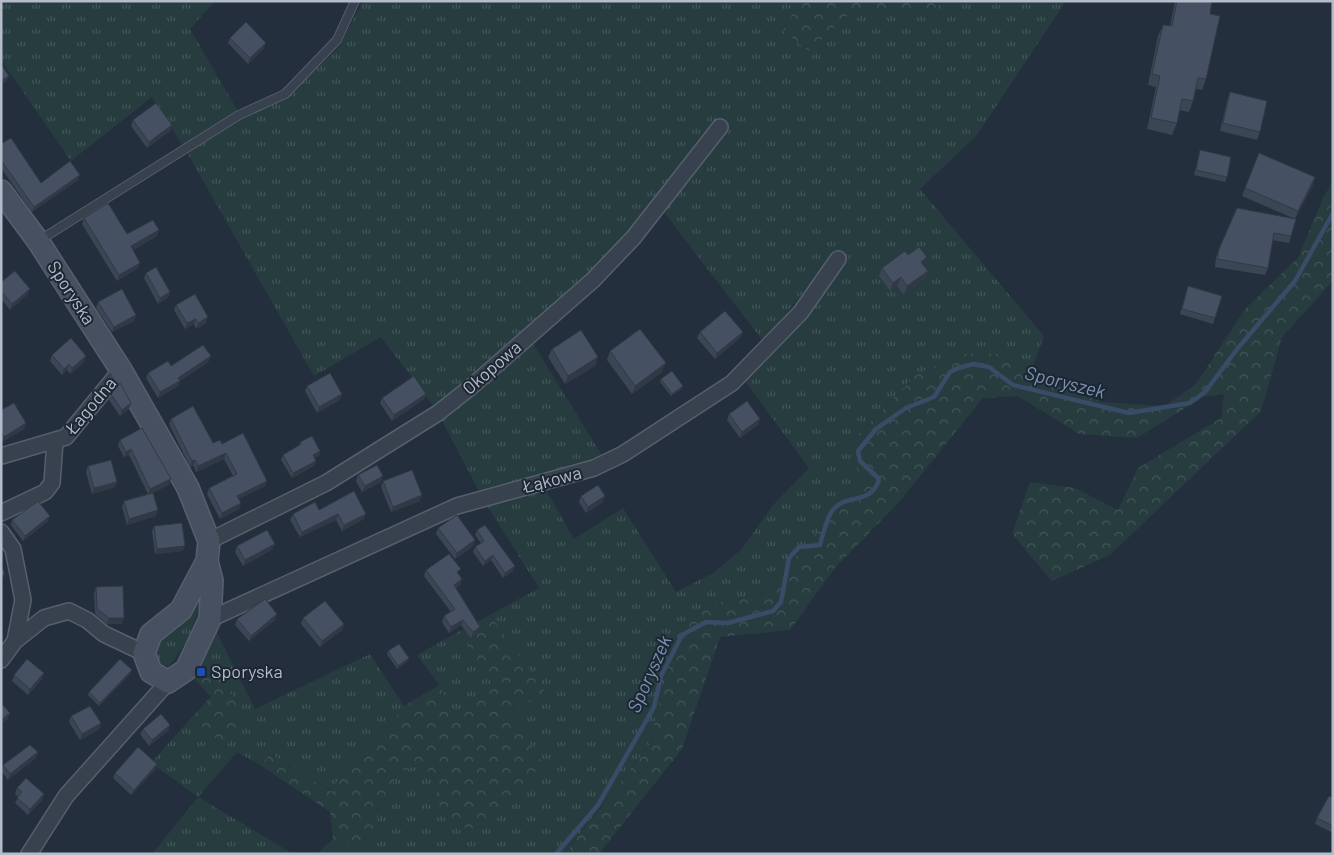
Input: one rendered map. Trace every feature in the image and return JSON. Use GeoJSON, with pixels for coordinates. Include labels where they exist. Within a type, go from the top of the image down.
{"type":"FeatureCollection","features":[{"type":"Feature","properties":{"kind":"street","name":"Okopowa"},"geometry":{"type":"LineString","coordinates":[[208,551],[326,483],[438,413],[472,386],[593,280],[627,244],[720,127]]}},
{"type":"Feature","properties":{"kind":"street","name":"Sporyska"},"geometry":{"type":"LineString","coordinates":[[1,191],[38,241],[121,370],[188,488],[208,551],[212,581],[210,619],[186,670],[168,682],[66,796],[29,854]]}},
{"type":"Feature","properties":{"kind":"street","name":"Łąkowa"},"geometry":{"type":"LineString","coordinates":[[210,619],[457,506],[594,468],[623,454],[732,383],[801,312],[838,259]]}},
{"type":"Feature","properties":{"kind":"street","name":"Łagodna"},"geometry":{"type":"LineString","coordinates":[[1,456],[66,437],[121,370]]}},
{"type":"Feature","properties":{"kind":"street"},"geometry":{"type":"LineString","coordinates":[[1,513],[45,492],[52,483],[55,441]]}},
{"type":"Feature","properties":{"kind":"street"},"geometry":{"type":"LineString","coordinates":[[1,532],[13,549],[23,600],[15,641]]}},
{"type":"Feature","properties":{"kind":"street"},"geometry":{"type":"LineString","coordinates":[[168,682],[151,672],[144,653],[151,634],[181,610],[208,551]]}},
{"type":"Feature","properties":{"kind":"street"},"geometry":{"type":"LineString","coordinates":[[1,660],[15,641],[44,618],[69,611],[87,620],[104,634],[144,653]]}},
{"type":"Feature","properties":{"kind":"lane"},"geometry":{"type":"LineString","coordinates":[[38,241],[239,116],[285,94],[337,40],[355,1]]}},
{"type":"Feature","properties":{"kind":"green space"},"geometry":{"type":"Polygon","coordinates":[[[1,1],[215,1],[190,29],[240,115],[287,97],[340,46],[363,1],[799,1],[783,31],[809,51],[855,9],[938,9],[939,1],[1066,1],[977,135],[920,189],[1044,336],[1031,371],[1010,354],[961,354],[917,374],[853,440],[861,482],[764,594],[705,605],[677,632],[649,745],[566,851],[561,854],[317,854],[333,839],[359,849],[372,845],[379,811],[398,772],[420,764],[439,783],[510,713],[544,692],[490,615],[539,588],[483,499],[438,413],[529,337],[606,462],[542,483],[574,539],[623,508],[676,592],[713,573],[741,550],[774,504],[809,468],[744,380],[844,254],[837,252],[763,341],[663,211],[632,233],[590,275],[435,408],[381,337],[314,376],[185,149],[152,97],[71,161],[1,60],[1,1]]]}},
{"type":"Feature","properties":{"kind":"green space"},"geometry":{"type":"Polygon","coordinates":[[[799,1],[939,1],[938,9],[855,9],[809,51],[783,31],[799,1]]]}},
{"type":"Feature","properties":{"kind":"green space"},"geometry":{"type":"Polygon","coordinates":[[[1333,181],[1333,281],[1282,337],[1261,411],[1110,555],[1052,581],[1012,534],[1030,482],[1075,488],[1118,510],[1138,468],[1221,418],[1224,394],[1203,397],[1137,438],[1079,434],[1018,396],[983,398],[900,501],[835,568],[790,630],[720,637],[682,749],[599,854],[561,854],[567,851],[649,745],[677,632],[705,605],[764,594],[861,482],[853,440],[917,374],[961,354],[1010,354],[1042,381],[1102,402],[1165,406],[1196,384],[1245,309],[1298,258],[1323,198],[1333,181]]]}},
{"type":"Feature","properties":{"kind":"green space"},"geometry":{"type":"Polygon","coordinates":[[[201,593],[198,612],[191,632],[181,650],[169,666],[158,667],[153,647],[201,593]]]}},
{"type":"Feature","properties":{"kind":"green space"},"geometry":{"type":"Polygon","coordinates":[[[490,615],[545,692],[510,714],[543,763],[507,804],[475,828],[455,827],[439,810],[439,783],[420,764],[398,772],[379,811],[372,845],[359,850],[333,839],[330,812],[260,765],[271,754],[332,792],[343,768],[384,733],[404,706],[439,685],[454,713],[495,688],[460,631],[490,615]]]}},
{"type":"Feature","properties":{"kind":"green space"},"geometry":{"type":"Polygon","coordinates":[[[210,619],[255,709],[370,654],[404,706],[384,733],[343,768],[333,792],[271,754],[260,765],[237,752],[198,797],[151,763],[191,718],[226,746],[237,728],[192,658],[210,619]]]}},
{"type":"Feature","properties":{"kind":"green space"},"geometry":{"type":"Polygon","coordinates":[[[460,631],[496,688],[454,713],[439,685],[417,655],[460,631]]]}},
{"type":"Feature","properties":{"kind":"green space"},"geometry":{"type":"Polygon","coordinates":[[[192,658],[237,699],[237,728],[226,746],[191,718],[211,697],[186,670],[192,658]]]}},
{"type":"Feature","properties":{"kind":"green space"},"geometry":{"type":"Polygon","coordinates":[[[198,797],[293,854],[152,854],[198,797]]]}},
{"type":"Feature","properties":{"kind":"building"},"geometry":{"type":"Polygon","coordinates":[[[1177,1],[1212,1],[1210,14],[1220,16],[1206,79],[1198,78],[1193,101],[1182,99],[1177,123],[1151,118],[1160,76],[1152,74],[1163,25],[1172,26],[1177,1]]]}},
{"type":"Feature","properties":{"kind":"building"},"geometry":{"type":"Polygon","coordinates":[[[246,22],[266,43],[250,58],[230,38],[246,22]]]}},
{"type":"Feature","properties":{"kind":"building"},"geometry":{"type":"Polygon","coordinates":[[[1,64],[9,76],[1,81],[1,64]]]}},
{"type":"Feature","properties":{"kind":"building"},"geometry":{"type":"Polygon","coordinates":[[[1230,92],[1267,101],[1260,132],[1223,123],[1230,92]]]}},
{"type":"Feature","properties":{"kind":"building"},"geometry":{"type":"Polygon","coordinates":[[[156,103],[172,125],[149,142],[133,120],[156,103]]]}},
{"type":"Feature","properties":{"kind":"building"},"geometry":{"type":"Polygon","coordinates":[[[11,138],[41,183],[70,161],[80,175],[34,207],[1,160],[1,144],[11,138]]]}},
{"type":"Feature","properties":{"kind":"building"},"geometry":{"type":"Polygon","coordinates":[[[1200,150],[1231,157],[1227,177],[1196,170],[1200,150]]]}},
{"type":"Feature","properties":{"kind":"building"},"geometry":{"type":"Polygon","coordinates":[[[1259,153],[1315,177],[1298,211],[1245,188],[1259,153]]]}},
{"type":"Feature","properties":{"kind":"building"},"geometry":{"type":"Polygon","coordinates":[[[108,203],[127,234],[153,220],[159,230],[131,246],[140,263],[119,275],[84,218],[108,203]]]}},
{"type":"Feature","properties":{"kind":"building"},"geometry":{"type":"Polygon","coordinates":[[[1237,208],[1296,219],[1291,236],[1274,233],[1268,268],[1217,259],[1219,249],[1237,208]]]}},
{"type":"Feature","properties":{"kind":"building"},"geometry":{"type":"Polygon","coordinates":[[[919,247],[927,257],[921,262],[928,271],[907,286],[901,277],[893,283],[882,268],[905,251],[908,255],[919,247]]]}},
{"type":"Feature","properties":{"kind":"building"},"geometry":{"type":"Polygon","coordinates":[[[156,267],[170,292],[160,298],[146,273],[156,267]]]}},
{"type":"Feature","properties":{"kind":"building"},"geometry":{"type":"Polygon","coordinates":[[[15,271],[30,289],[12,304],[1,291],[1,282],[15,271]]]}},
{"type":"Feature","properties":{"kind":"building"},"geometry":{"type":"Polygon","coordinates":[[[1188,286],[1222,296],[1215,318],[1182,309],[1188,286]]]}},
{"type":"Feature","properties":{"kind":"building"},"geometry":{"type":"Polygon","coordinates":[[[122,289],[136,315],[114,327],[98,302],[122,289]]]}},
{"type":"Feature","properties":{"kind":"building"},"geometry":{"type":"Polygon","coordinates":[[[195,294],[208,317],[198,323],[196,319],[187,323],[176,305],[195,294]]]}},
{"type":"Feature","properties":{"kind":"building"},"geometry":{"type":"Polygon","coordinates":[[[725,311],[743,332],[717,353],[700,332],[725,311]]]}},
{"type":"Feature","properties":{"kind":"building"},"geometry":{"type":"Polygon","coordinates":[[[640,329],[666,363],[635,386],[610,351],[640,329]]]}},
{"type":"Feature","properties":{"kind":"building"},"geometry":{"type":"Polygon","coordinates":[[[581,330],[598,357],[568,376],[552,349],[581,330]]]}},
{"type":"Feature","properties":{"kind":"building"},"geometry":{"type":"Polygon","coordinates":[[[71,338],[86,356],[72,368],[69,364],[64,369],[52,355],[71,338]]]}},
{"type":"Feature","properties":{"kind":"building"},"geometry":{"type":"Polygon","coordinates":[[[203,345],[211,356],[178,378],[180,381],[160,392],[148,373],[168,361],[171,366],[203,345]]]}},
{"type":"Feature","properties":{"kind":"building"},"geometry":{"type":"Polygon","coordinates":[[[672,371],[683,386],[672,394],[661,379],[672,371]]]}},
{"type":"Feature","properties":{"kind":"building"},"geometry":{"type":"Polygon","coordinates":[[[330,373],[342,394],[319,407],[307,386],[330,373]]]}},
{"type":"Feature","properties":{"kind":"building"},"geometry":{"type":"Polygon","coordinates":[[[414,376],[426,394],[394,415],[382,398],[414,376]]]}},
{"type":"Feature","properties":{"kind":"building"},"geometry":{"type":"Polygon","coordinates":[[[120,383],[131,403],[122,410],[111,394],[120,383]]]}},
{"type":"Feature","properties":{"kind":"building"},"geometry":{"type":"Polygon","coordinates":[[[747,401],[760,419],[742,432],[729,414],[747,401]]]}},
{"type":"Feature","properties":{"kind":"building"},"geometry":{"type":"Polygon","coordinates":[[[14,403],[26,423],[4,437],[1,432],[1,410],[14,403]]]}},
{"type":"Feature","properties":{"kind":"building"},"geometry":{"type":"Polygon","coordinates":[[[193,406],[213,443],[220,440],[222,444],[243,433],[267,481],[237,496],[241,503],[222,513],[209,488],[237,474],[226,453],[198,466],[195,460],[192,461],[171,419],[193,406]]]}},
{"type":"Feature","properties":{"kind":"building"},"geometry":{"type":"Polygon","coordinates":[[[142,428],[171,479],[150,489],[131,449],[126,452],[120,440],[142,428]]]}},
{"type":"Feature","properties":{"kind":"building"},"geometry":{"type":"Polygon","coordinates":[[[312,436],[320,451],[313,455],[316,461],[293,473],[283,455],[301,444],[300,442],[312,436]]]}},
{"type":"Feature","properties":{"kind":"building"},"geometry":{"type":"Polygon","coordinates":[[[111,460],[117,482],[94,488],[88,466],[111,460]]]}},
{"type":"Feature","properties":{"kind":"building"},"geometry":{"type":"Polygon","coordinates":[[[377,465],[383,476],[365,486],[358,475],[377,465]]]}},
{"type":"Feature","properties":{"kind":"building"},"geometry":{"type":"Polygon","coordinates":[[[412,470],[422,495],[393,507],[383,481],[412,470]]]}},
{"type":"Feature","properties":{"kind":"building"},"geometry":{"type":"Polygon","coordinates":[[[598,485],[605,496],[588,507],[581,496],[598,485]]]}},
{"type":"Feature","properties":{"kind":"building"},"geometry":{"type":"Polygon","coordinates":[[[354,491],[366,514],[344,525],[338,514],[302,532],[293,514],[315,502],[319,510],[354,491]]]}},
{"type":"Feature","properties":{"kind":"building"},"geometry":{"type":"Polygon","coordinates":[[[153,493],[158,510],[129,519],[124,501],[153,493]]]}},
{"type":"Feature","properties":{"kind":"building"},"geometry":{"type":"Polygon","coordinates":[[[38,501],[50,516],[25,536],[12,520],[38,501]]]}},
{"type":"Feature","properties":{"kind":"building"},"geometry":{"type":"Polygon","coordinates":[[[457,515],[475,540],[457,553],[438,528],[457,515]]]}},
{"type":"Feature","properties":{"kind":"building"},"geometry":{"type":"Polygon","coordinates":[[[182,523],[185,546],[157,549],[154,526],[182,523]]]}},
{"type":"Feature","properties":{"kind":"building"},"geometry":{"type":"Polygon","coordinates":[[[485,525],[515,566],[505,573],[493,555],[485,561],[475,547],[484,541],[477,530],[485,525]]]}},
{"type":"Feature","properties":{"kind":"building"},"geometry":{"type":"Polygon","coordinates":[[[267,530],[275,544],[245,560],[237,546],[267,530]]]}},
{"type":"Feature","properties":{"kind":"building"},"geometry":{"type":"Polygon","coordinates":[[[449,554],[461,569],[457,572],[462,579],[454,585],[480,627],[473,632],[463,620],[451,627],[444,616],[455,609],[426,570],[449,554]]]}},
{"type":"Feature","properties":{"kind":"building"},"geometry":{"type":"Polygon","coordinates":[[[1,565],[5,574],[1,575],[1,565]]]}},
{"type":"Feature","properties":{"kind":"building"},"geometry":{"type":"Polygon","coordinates":[[[123,586],[124,618],[109,618],[97,609],[96,587],[123,586]]]}},
{"type":"Feature","properties":{"kind":"building"},"geometry":{"type":"Polygon","coordinates":[[[265,599],[277,614],[251,636],[237,619],[265,599]]]}},
{"type":"Feature","properties":{"kind":"building"},"geometry":{"type":"Polygon","coordinates":[[[325,601],[344,624],[322,641],[303,618],[325,601]]]}},
{"type":"Feature","properties":{"kind":"building"},"geometry":{"type":"Polygon","coordinates":[[[399,644],[409,658],[398,666],[388,651],[399,644]]]}},
{"type":"Feature","properties":{"kind":"building"},"geometry":{"type":"Polygon","coordinates":[[[27,659],[44,673],[30,689],[14,675],[27,659]]]}},
{"type":"Feature","properties":{"kind":"building"},"geometry":{"type":"Polygon","coordinates":[[[120,659],[132,670],[100,703],[89,692],[120,659]]]}},
{"type":"Feature","properties":{"kind":"building"},"geometry":{"type":"Polygon","coordinates":[[[1,703],[10,713],[1,720],[1,703]]]}},
{"type":"Feature","properties":{"kind":"building"},"geometry":{"type":"Polygon","coordinates":[[[90,706],[101,723],[82,734],[71,716],[90,706]]]}},
{"type":"Feature","properties":{"kind":"building"},"geometry":{"type":"Polygon","coordinates":[[[161,714],[170,725],[152,740],[143,729],[161,714]]]}},
{"type":"Feature","properties":{"kind":"building"},"geometry":{"type":"Polygon","coordinates":[[[30,745],[38,752],[10,774],[3,765],[30,745]]]}},
{"type":"Feature","properties":{"kind":"building"},"geometry":{"type":"Polygon","coordinates":[[[138,747],[157,764],[134,790],[115,773],[138,747]]]}},
{"type":"Feature","properties":{"kind":"building"},"geometry":{"type":"Polygon","coordinates":[[[26,778],[44,794],[30,809],[17,798],[22,792],[17,788],[26,778]]]}},
{"type":"Feature","properties":{"kind":"building"},"geometry":{"type":"Polygon","coordinates":[[[1329,796],[1333,797],[1333,826],[1317,818],[1329,796]]]}},
{"type":"Feature","properties":{"kind":"waterway","name":"Sporyszek"},"geometry":{"type":"LineString","coordinates":[[556,854],[598,805],[654,707],[661,676],[682,635],[706,622],[728,623],[773,611],[781,602],[789,558],[799,547],[820,545],[828,519],[838,505],[865,496],[876,487],[879,479],[860,461],[858,451],[876,429],[906,408],[934,397],[950,372],[974,364],[989,367],[1013,385],[1129,413],[1190,403],[1205,392],[1238,348],[1295,281],[1333,213]]}},
{"type":"Feature","properties":{"kind":"place","name":"Sporyska"},"geometry":{"type":"Point","coordinates":[201,672]}}]}
